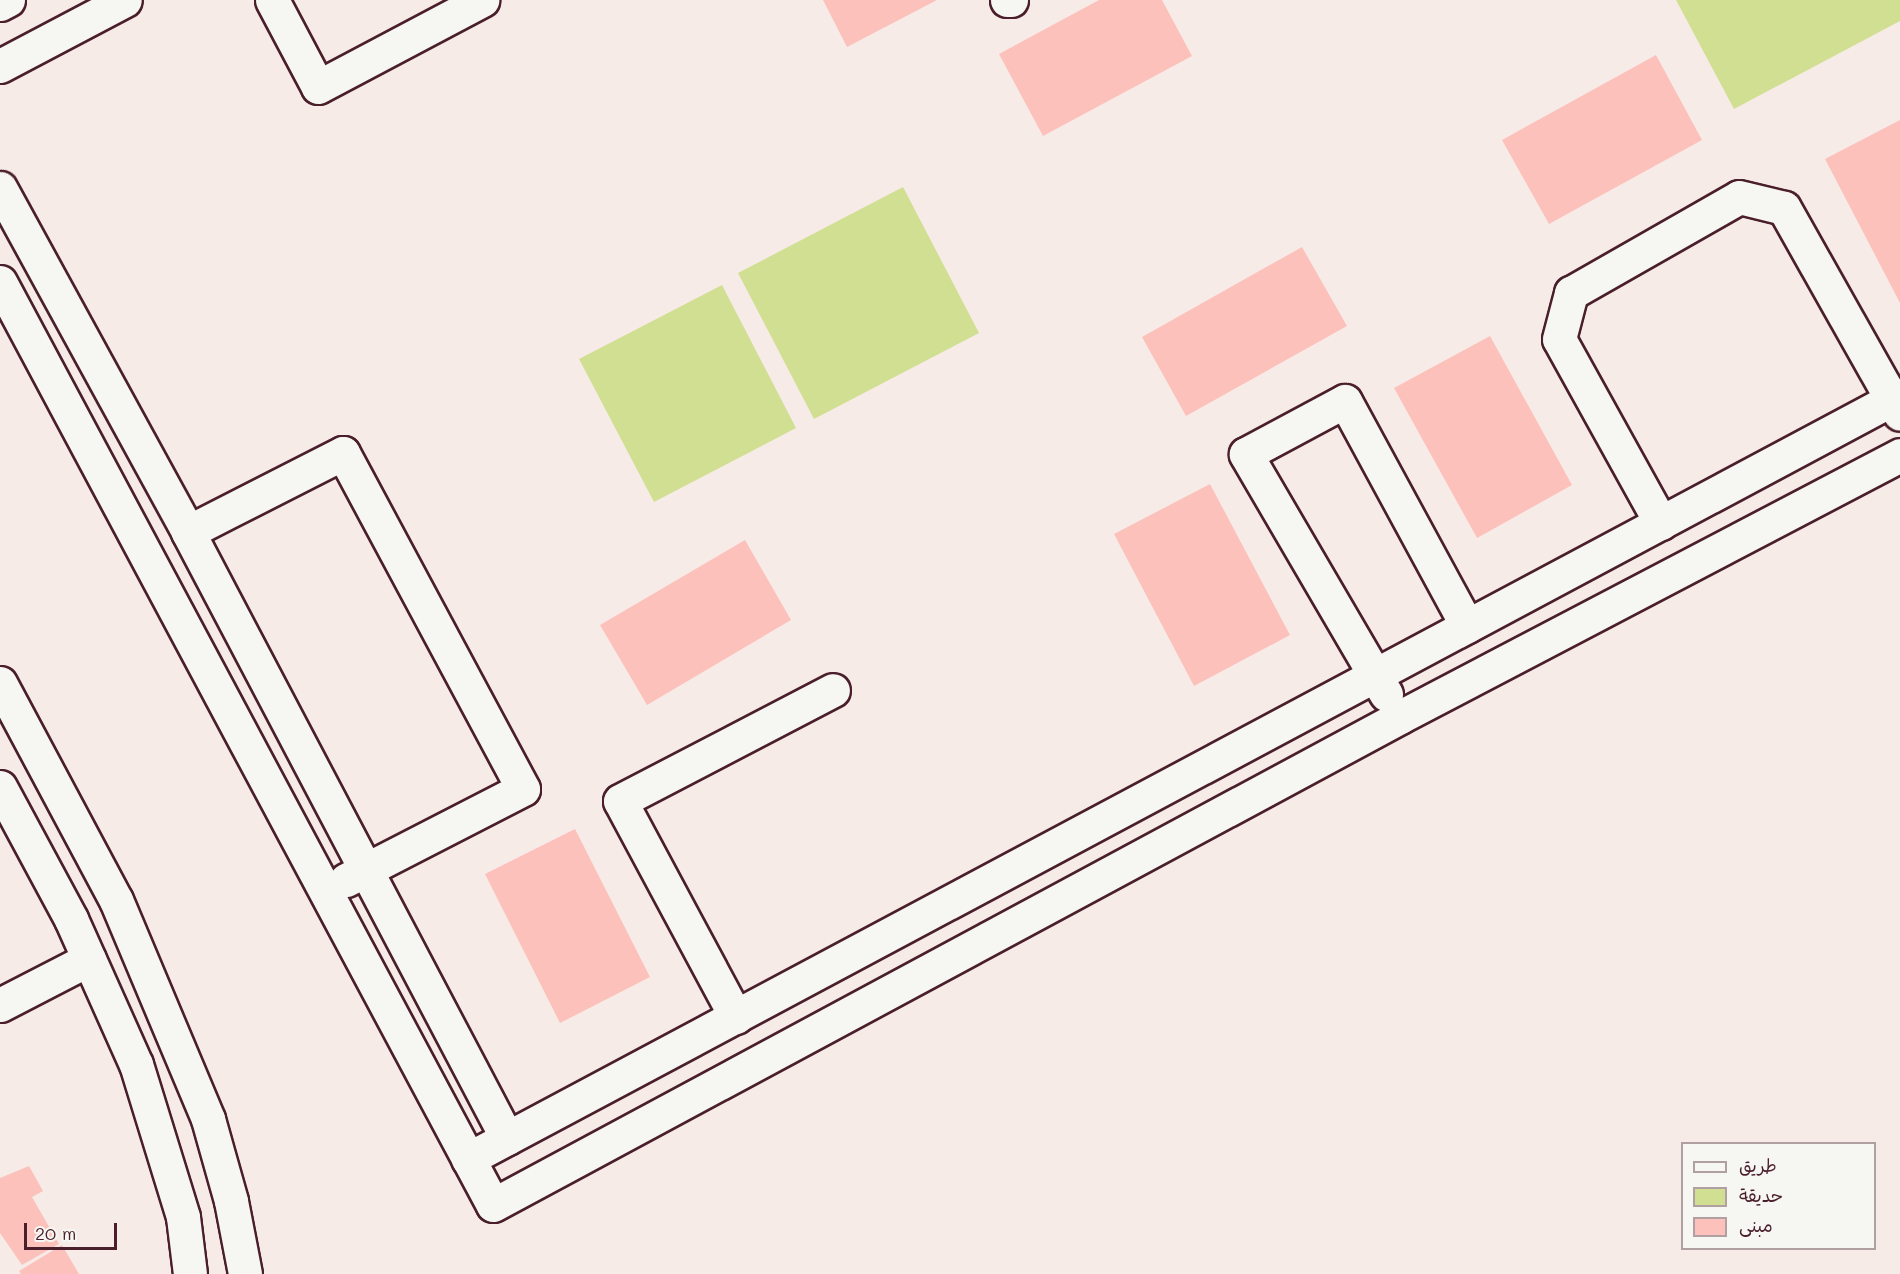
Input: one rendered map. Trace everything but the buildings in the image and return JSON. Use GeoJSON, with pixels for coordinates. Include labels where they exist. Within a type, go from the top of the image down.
{"type":"FeatureCollection","features":[{"type":"Feature","properties":{"kind":"street"},"geometry":{"type":"LineString","coordinates":[[0,4],[8,0]]}},
{"type":"Feature","properties":{"kind":"street"},"geometry":{"type":"LineString","coordinates":[[0,66],[125,0]]}},
{"type":"Feature","properties":{"kind":"street"},"geometry":{"type":"LineString","coordinates":[[272,0],[318,87],[482,0]]}},
{"type":"Feature","properties":{"kind":"street"},"geometry":{"type":"LineString","coordinates":[[0,188],[188,532],[364,871],[507,1138]]}},
{"type":"Feature","properties":{"kind":"street"},"geometry":{"type":"LineString","coordinates":[[468,1159],[1661,523],[1897,403],[1784,208],[1740,197],[1571,293],[1559,339],[1661,523]]}},
{"type":"Feature","properties":{"kind":"street"},"geometry":{"type":"LineString","coordinates":[[0,282],[493,1205],[1400,717],[1900,455]]}},
{"type":"Feature","properties":{"kind":"street"},"geometry":{"type":"LineString","coordinates":[[1400,717],[1246,454],[1345,402],[1467,626]]}},
{"type":"Feature","properties":{"kind":"street"},"geometry":{"type":"LineString","coordinates":[[188,532],[342,453],[523,789],[326,891]]}},
{"type":"Feature","properties":{"kind":"street"},"geometry":{"type":"LineString","coordinates":[[0,683],[117,900],[199,1099],[231,1201],[244,1274]]}},
{"type":"Feature","properties":{"kind":"street"},"geometry":{"type":"LineString","coordinates":[[736,1017],[620,801],[833,690]]}},
{"type":"Feature","properties":{"kind":"street"},"geometry":{"type":"LineString","coordinates":[[0,787],[89,959],[136,1064],[162,1136],[183,1217],[190,1274]]}},
{"type":"Feature","properties":{"kind":"street"},"geometry":{"type":"LineString","coordinates":[[0,1005],[89,959]]}},
{"type":"Feature","properties":{"kind":"green space"},"geometry":{"type":"Polygon","coordinates":[[[1676,0],[1900,0],[1900,21],[1734,109],[1676,0]]]}},
{"type":"Feature","properties":{"kind":"green space"},"geometry":{"type":"Polygon","coordinates":[[[903,187],[979,333],[814,419],[738,273],[903,187]]]}},
{"type":"Feature","properties":{"kind":"green space"},"geometry":{"type":"Polygon","coordinates":[[[722,285],[796,428],[654,502],[579,359],[722,285]]]}}]}
